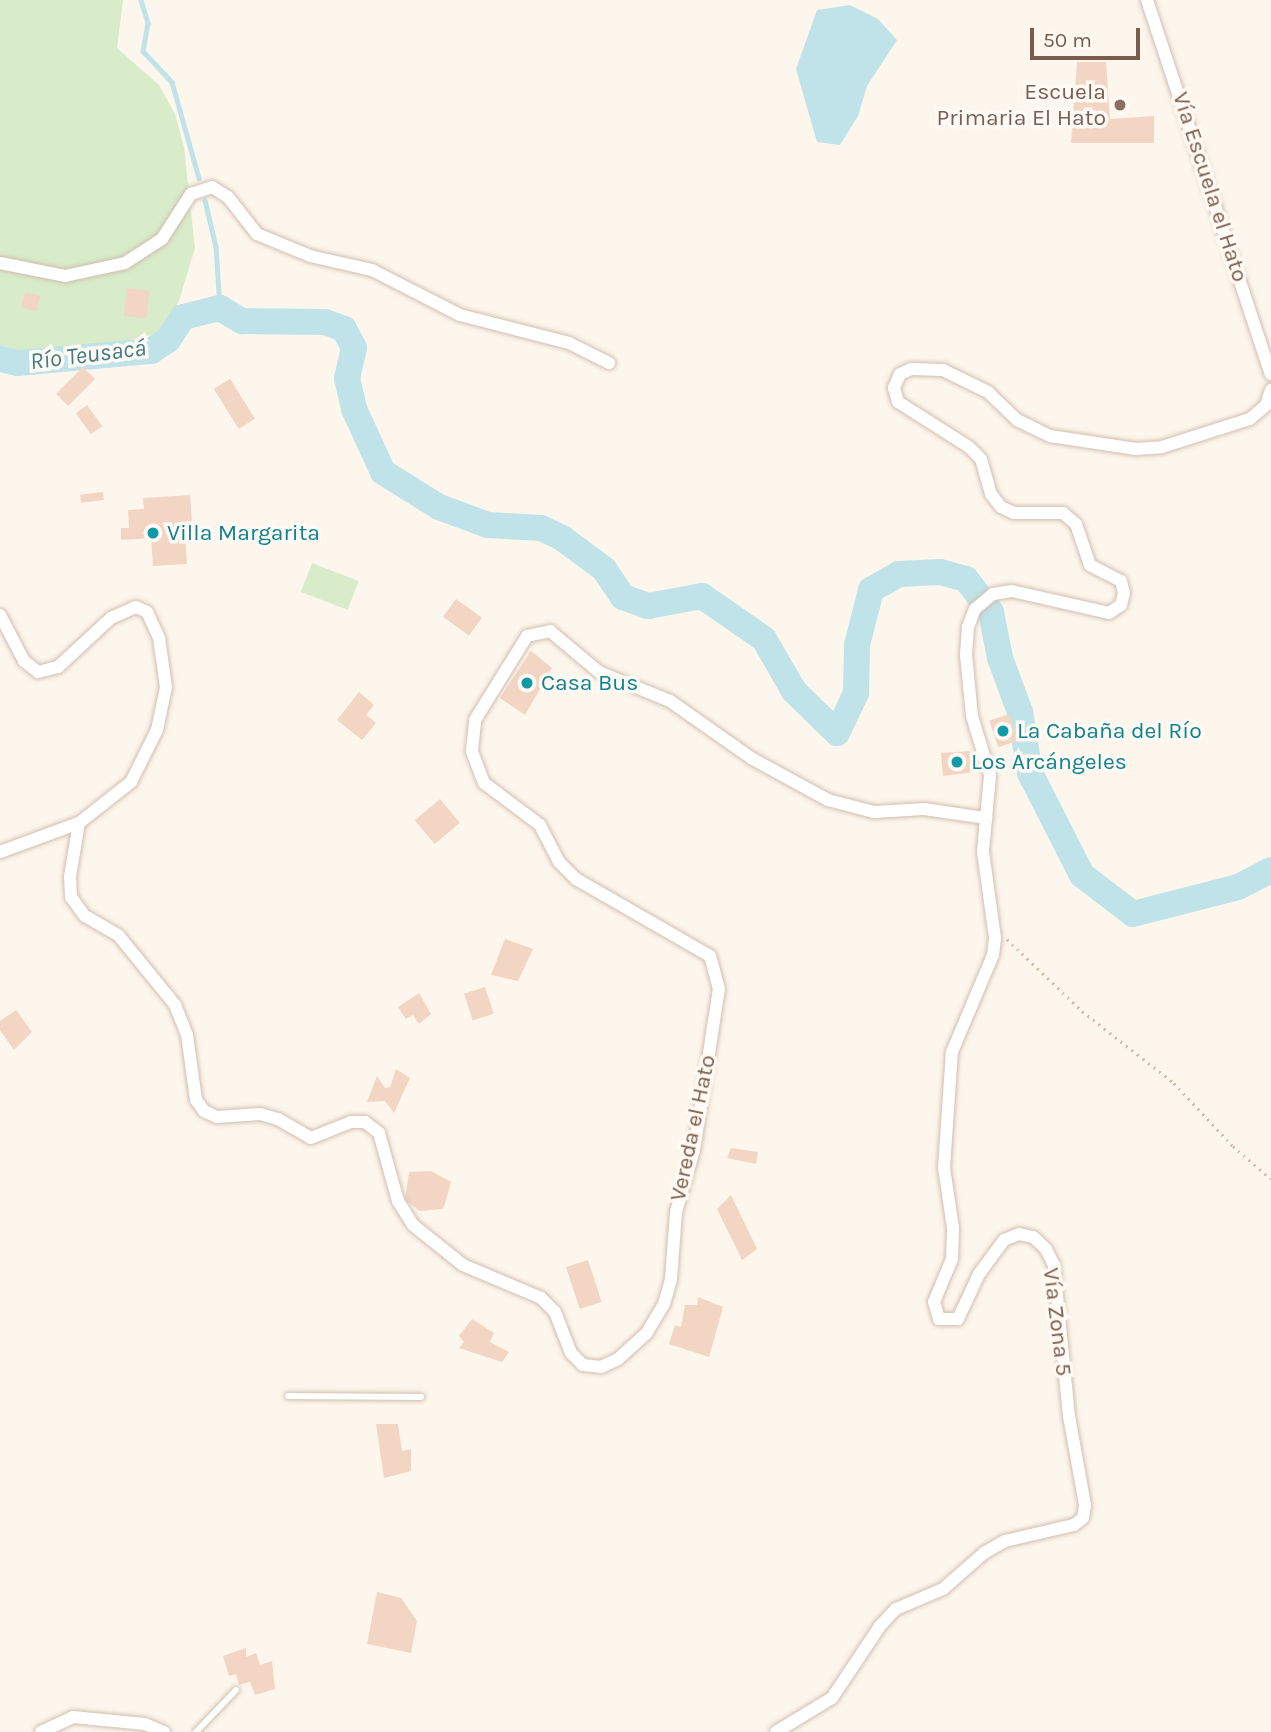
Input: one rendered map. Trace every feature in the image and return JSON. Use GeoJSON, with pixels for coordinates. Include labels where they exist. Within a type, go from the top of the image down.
{"type":"FeatureCollection","features":[{"type":"Feature","properties":{"kind":"street","name":"Vía Escuela el Hato"},"geometry":{"type":"LineString","coordinates":[[1147,0],[1271,374]]}},
{"type":"Feature","properties":{"kind":"street"},"geometry":{"type":"LineString","coordinates":[[0,262],[65,276],[125,263],[162,239],[191,194],[212,187],[228,197],[257,234],[310,256],[372,270],[460,315],[569,343],[609,362]]}},
{"type":"Feature","properties":{"kind":"street","name":"Vía Zona 5"},"geometry":{"type":"LineString","coordinates":[[776,1732],[832,1698],[880,1626],[896,1609],[943,1589],[984,1553],[1005,1541],[1074,1525],[1083,1518],[1054,1265],[1046,1249],[1033,1237],[1019,1234],[1004,1240],[979,1274],[958,1319],[939,1320],[935,1312],[952,1259],[953,1228],[944,1168],[952,1052],[993,955],[993,925],[985,875],[990,775],[972,716],[965,655],[975,608],[993,594],[1012,591],[1109,612],[1121,605],[1124,593],[1121,581],[1090,565],[1076,524],[1063,513],[1014,513],[1000,507],[991,494],[981,459],[969,447],[898,402],[894,388],[900,374],[912,369],[943,370],[988,391],[1017,420],[1050,436],[1136,449],[1162,447],[1250,419],[1266,405],[1271,390]]}},
{"type":"Feature","properties":{"kind":"street"},"geometry":{"type":"LineString","coordinates":[[0,615],[24,661],[38,672],[58,667],[111,618],[136,607],[147,612],[159,638],[166,687],[157,730],[131,782],[79,823],[0,852]]}},
{"type":"Feature","properties":{"kind":"street","name":"Vereda el Hato"},"geometry":{"type":"LineString","coordinates":[[79,823],[70,877],[71,897],[85,916],[119,936],[175,1005],[187,1035],[196,1100],[204,1111],[217,1117],[260,1114],[278,1119],[311,1138],[351,1122],[365,1122],[379,1133],[398,1201],[413,1225],[463,1265],[541,1298],[555,1312],[571,1353],[583,1365],[601,1367],[618,1360],[646,1334],[664,1304],[671,1279],[676,1212],[694,1150],[719,989],[710,956],[576,879],[559,862],[541,825],[484,783],[472,751],[475,720],[527,636],[550,631],[599,671],[670,701],[751,758],[828,800],[874,812],[925,809],[986,818]]}},
{"type":"Feature","properties":{"kind":"street"},"geometry":{"type":"LineString","coordinates":[[41,1732],[73,1717],[145,1724],[164,1732]]}},
{"type":"Feature","properties":{"kind":"lane"},"geometry":{"type":"LineString","coordinates":[[288,1396],[421,1397]]}},
{"type":"Feature","properties":{"kind":"lane"},"geometry":{"type":"LineString","coordinates":[[196,1732],[236,1690]]}},
{"type":"Feature","properties":{"kind":"path"},"geometry":{"type":"LineString","coordinates":[[993,925],[1082,1011],[1174,1083],[1233,1146],[1271,1179]]}},
{"type":"Feature","properties":{"kind":"green space"},"geometry":{"type":"Polygon","coordinates":[[[0,0],[123,0],[117,48],[159,85],[175,114],[184,147],[195,248],[179,301],[164,332],[89,350],[33,351],[0,360],[0,0]]]}},
{"type":"Feature","properties":{"kind":"green space"},"geometry":{"type":"Polygon","coordinates":[[[312,563],[359,581],[348,610],[301,592],[312,563]]]}},
{"type":"Feature","properties":{"kind":"water"},"geometry":{"type":"Polygon","coordinates":[[[850,5],[878,19],[897,40],[867,86],[858,116],[840,145],[817,142],[796,69],[817,10],[850,5]]]}},
{"type":"Feature","properties":{"kind":"building"},"geometry":{"type":"Polygon","coordinates":[[[1077,62],[1106,62],[1110,119],[1154,116],[1154,143],[1071,143],[1077,62]]]}},
{"type":"Feature","properties":{"kind":"building"},"geometry":{"type":"Polygon","coordinates":[[[127,288],[150,291],[146,319],[124,316],[127,288]]]}},
{"type":"Feature","properties":{"kind":"building"},"geometry":{"type":"Polygon","coordinates":[[[25,292],[41,296],[37,311],[21,308],[25,292]]]}},
{"type":"Feature","properties":{"kind":"building"},"geometry":{"type":"Polygon","coordinates":[[[83,367],[95,379],[68,406],[56,394],[83,367]]]}},
{"type":"Feature","properties":{"kind":"building"},"geometry":{"type":"Polygon","coordinates":[[[230,379],[255,419],[239,429],[214,389],[230,379]]]}},
{"type":"Feature","properties":{"kind":"building"},"geometry":{"type":"Polygon","coordinates":[[[87,405],[102,426],[91,434],[76,413],[87,405]]]}},
{"type":"Feature","properties":{"kind":"building"},"geometry":{"type":"Polygon","coordinates":[[[103,492],[104,500],[81,503],[80,495],[103,492]]]}},
{"type":"Feature","properties":{"kind":"building","name":"Villa Margarita"},"geometry":{"type":"Polygon","coordinates":[[[190,495],[192,521],[184,522],[187,564],[153,566],[151,538],[121,540],[121,528],[129,528],[128,510],[144,509],[143,498],[190,495]]]}},
{"type":"Feature","properties":{"kind":"building"},"geometry":{"type":"Polygon","coordinates":[[[456,599],[482,618],[469,636],[443,617],[456,599]]]}},
{"type":"Feature","properties":{"kind":"building","name":"Casa Bus"},"geometry":{"type":"Polygon","coordinates":[[[531,651],[552,668],[525,715],[500,698],[531,651]]]}},
{"type":"Feature","properties":{"kind":"building"},"geometry":{"type":"Polygon","coordinates":[[[359,692],[374,705],[366,715],[376,723],[362,740],[337,720],[359,692]]]}},
{"type":"Feature","properties":{"kind":"building","name":"La Cabaña del Río"},"geometry":{"type":"Polygon","coordinates":[[[1009,714],[1018,740],[998,747],[989,721],[1009,714]]]}},
{"type":"Feature","properties":{"kind":"building","name":"Los Arcángeles"},"geometry":{"type":"Polygon","coordinates":[[[971,751],[975,772],[943,776],[941,753],[971,751]]]}},
{"type":"Feature","properties":{"kind":"building"},"geometry":{"type":"Polygon","coordinates":[[[440,799],[460,823],[435,844],[415,820],[440,799]]]}},
{"type":"Feature","properties":{"kind":"building"},"geometry":{"type":"Polygon","coordinates":[[[505,939],[533,949],[518,981],[491,975],[505,939]]]}},
{"type":"Feature","properties":{"kind":"building"},"geometry":{"type":"Polygon","coordinates":[[[485,987],[494,1014],[473,1020],[464,994],[485,987]]]}},
{"type":"Feature","properties":{"kind":"building"},"geometry":{"type":"Polygon","coordinates":[[[419,993],[431,1014],[419,1024],[413,1015],[406,1019],[398,1007],[419,993]]]}},
{"type":"Feature","properties":{"kind":"building"},"geometry":{"type":"Polygon","coordinates":[[[16,1010],[32,1032],[14,1050],[0,1030],[0,1021],[16,1010]]]}},
{"type":"Feature","properties":{"kind":"building"},"geometry":{"type":"Polygon","coordinates":[[[396,1069],[410,1078],[394,1113],[385,1101],[367,1102],[377,1076],[385,1088],[390,1087],[396,1069]]]}},
{"type":"Feature","properties":{"kind":"building"},"geometry":{"type":"Polygon","coordinates":[[[731,1148],[758,1152],[756,1164],[727,1158],[731,1148]]]}},
{"type":"Feature","properties":{"kind":"building"},"geometry":{"type":"Polygon","coordinates":[[[431,1171],[451,1182],[443,1209],[420,1211],[405,1200],[409,1172],[431,1171]]]}},
{"type":"Feature","properties":{"kind":"building"},"geometry":{"type":"Polygon","coordinates":[[[731,1195],[757,1249],[742,1260],[717,1209],[731,1195]]]}},
{"type":"Feature","properties":{"kind":"building"},"geometry":{"type":"Polygon","coordinates":[[[588,1260],[602,1302],[580,1309],[566,1267],[588,1260]]]}},
{"type":"Feature","properties":{"kind":"building"},"geometry":{"type":"Polygon","coordinates":[[[698,1297],[723,1307],[709,1357],[669,1344],[675,1325],[681,1327],[685,1305],[697,1305],[698,1297]]]}},
{"type":"Feature","properties":{"kind":"building"},"geometry":{"type":"Polygon","coordinates":[[[472,1319],[494,1333],[490,1342],[509,1352],[502,1362],[459,1348],[464,1342],[459,1336],[472,1319]]]}},
{"type":"Feature","properties":{"kind":"building"},"geometry":{"type":"Polygon","coordinates":[[[376,1424],[398,1424],[402,1451],[411,1449],[411,1471],[384,1478],[376,1424]]]}},
{"type":"Feature","properties":{"kind":"building"},"geometry":{"type":"Polygon","coordinates":[[[377,1592],[401,1598],[417,1621],[411,1653],[367,1644],[377,1592]]]}},
{"type":"Feature","properties":{"kind":"building"},"geometry":{"type":"Polygon","coordinates":[[[246,1648],[246,1657],[256,1653],[260,1665],[272,1661],[275,1689],[255,1695],[250,1682],[239,1685],[236,1674],[229,1676],[223,1656],[246,1648]]]}},
{"type":"Feature","properties":{"kind":"waterway"},"geometry":{"type":"LineString","coordinates":[[141,0],[148,23],[143,51],[172,82],[199,178]]}},
{"type":"Feature","properties":{"kind":"waterway"},"geometry":{"type":"LineString","coordinates":[[205,200],[216,247],[220,308]]}},
{"type":"Feature","properties":{"kind":"waterway","name":"Río Teusacá"},"geometry":{"type":"LineString","coordinates":[[0,359],[18,363],[151,351],[168,340],[183,317],[220,308],[242,321],[325,322],[344,329],[354,348],[347,378],[354,409],[383,472],[439,507],[488,525],[541,528],[562,538],[604,569],[623,597],[648,606],[702,596],[764,639],[794,691],[837,733],[856,693],[857,645],[871,590],[899,574],[940,572],[966,579],[991,612],[1000,658],[1020,712],[1030,773],[1082,875],[1133,914],[1238,887],[1271,870]]}},
{"type":"Feature","properties":{"kind":"place","name":"Escuela Primaria El Hato"},"geometry":{"type":"Point","coordinates":[1120,105]}},
{"type":"Feature","properties":{"kind":"place","name":"Villa Margarita"},"geometry":{"type":"Point","coordinates":[153,533]}},
{"type":"Feature","properties":{"kind":"place","name":"Casa Bus"},"geometry":{"type":"Point","coordinates":[527,683]}},
{"type":"Feature","properties":{"kind":"place","name":"La Cabaña del Río"},"geometry":{"type":"Point","coordinates":[1003,731]}},
{"type":"Feature","properties":{"kind":"place","name":"Los Arcángeles"},"geometry":{"type":"Point","coordinates":[957,762]}}]}
